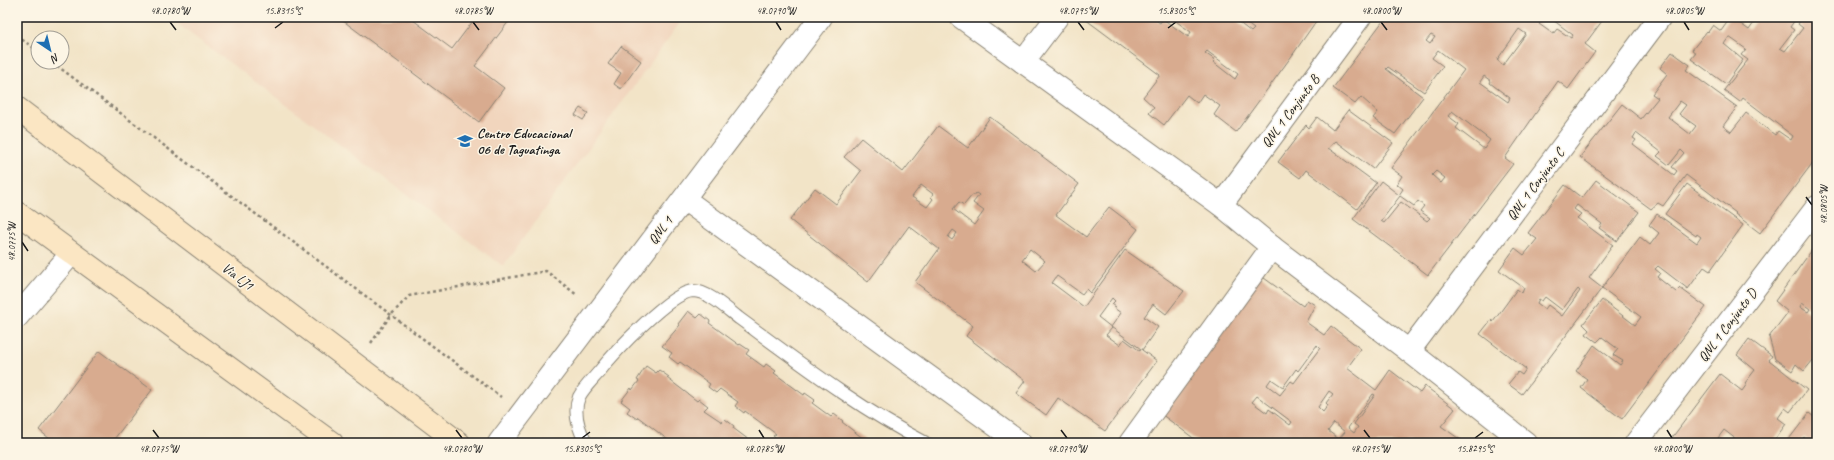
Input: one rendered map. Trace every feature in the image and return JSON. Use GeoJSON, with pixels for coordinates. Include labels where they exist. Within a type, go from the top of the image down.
{"type":"FeatureCollection","features":[{"type":"Feature","properties":{"kind":"main road","name":"Via LJ1"},"geometry":{"type":"LineString","coordinates":[[17,108],[460,443]]}},
{"type":"Feature","properties":{"kind":"main road"},"geometry":{"type":"LineString","coordinates":[[17,213],[71,254],[332,443]]}},
{"type":"Feature","properties":{"kind":"street","name":"QNL 1"},"geometry":{"type":"LineString","coordinates":[[499,443],[821,17]]}},
{"type":"Feature","properties":{"kind":"street"},"geometry":{"type":"LineString","coordinates":[[961,17],[1221,205],[1272,247],[1409,351],[1526,443]]}},
{"type":"Feature","properties":{"kind":"street"},"geometry":{"type":"LineString","coordinates":[[1023,62],[1056,17]]}},
{"type":"Feature","properties":{"kind":"street","name":"QNL 1 Conjunto B"},"geometry":{"type":"LineString","coordinates":[[1221,205],[1360,17]]}},
{"type":"Feature","properties":{"kind":"street","name":"QNL 1 Conjunto C"},"geometry":{"type":"LineString","coordinates":[[1409,351],[1660,17]]}},
{"type":"Feature","properties":{"kind":"street"},"geometry":{"type":"LineString","coordinates":[[684,199],[1020,443]]}},
{"type":"Feature","properties":{"kind":"street","name":"QNL 1 Conjunto D"},"geometry":{"type":"LineString","coordinates":[[1636,443],[1817,207]]}},
{"type":"Feature","properties":{"kind":"street"},"geometry":{"type":"LineString","coordinates":[[1130,443],[1272,247]]}},
{"type":"Feature","properties":{"kind":"street"},"geometry":{"type":"LineString","coordinates":[[17,317],[71,254]]}},
{"type":"Feature","properties":{"kind":"lane"},"geometry":{"type":"LineString","coordinates":[[586,443],[579,430],[577,414],[579,397],[599,371],[653,314],[672,299],[693,291],[709,296],[788,354],[890,424],[926,443]]}},
{"type":"Feature","properties":{"kind":"path"},"geometry":{"type":"LineString","coordinates":[[17,36],[30,45]]}},
{"type":"Feature","properties":{"kind":"path"},"geometry":{"type":"LineString","coordinates":[[63,70],[522,412]]}},
{"type":"Feature","properties":{"kind":"path"},"geometry":{"type":"LineString","coordinates":[[357,365],[390,315],[409,296],[546,271],[599,311]]}},
{"type":"Feature","properties":{"kind":"shaded area","name":"Centro Educacional 06 de Taguatinga"},"geometry":{"type":"Polygon","coordinates":[[[168,17],[684,17],[503,266],[168,17]]]}},
{"type":"Feature","properties":{"kind":"building"},"geometry":{"type":"Polygon","coordinates":[[[338,17],[409,17],[452,49],[476,17],[512,17],[475,66],[504,88],[479,122],[338,17]]]}},
{"type":"Feature","properties":{"kind":"building"},"geometry":{"type":"Polygon","coordinates":[[[1086,17],[1151,17],[1160,23],[1163,19],[1188,37],[1191,32],[1170,17],[1232,17],[1251,32],[1254,29],[1238,17],[1319,17],[1236,132],[1214,115],[1220,106],[1203,94],[1197,103],[1187,95],[1164,125],[1149,113],[1154,107],[1143,97],[1160,75],[1085,19],[1086,17]],[[1207,51],[1205,53],[1215,60],[1213,62],[1235,79],[1238,74],[1207,51]]]}},
{"type":"Feature","properties":{"kind":"building"},"geometry":{"type":"Polygon","coordinates":[[[1386,17],[1462,17],[1464,19],[1465,17],[1544,17],[1539,24],[1553,34],[1557,29],[1571,38],[1573,35],[1549,17],[1605,17],[1585,44],[1595,52],[1568,89],[1558,81],[1505,158],[1513,164],[1428,275],[1353,219],[1381,181],[1399,195],[1403,189],[1397,184],[1402,176],[1391,168],[1464,70],[1438,50],[1432,58],[1443,66],[1424,92],[1388,67],[1386,69],[1423,97],[1395,134],[1373,118],[1378,112],[1361,97],[1355,104],[1333,88],[1386,17]],[[1519,29],[1497,60],[1503,65],[1526,34],[1519,29]],[[1431,35],[1426,41],[1430,44],[1435,37],[1431,35]],[[1484,76],[1480,82],[1508,102],[1510,98],[1490,83],[1491,81],[1484,76]],[[1452,111],[1448,116],[1459,124],[1456,128],[1484,149],[1490,140],[1452,111]],[[1436,171],[1432,175],[1441,183],[1445,178],[1436,171]],[[1400,196],[1381,221],[1384,223],[1401,202],[1427,221],[1430,218],[1420,211],[1424,206],[1418,201],[1414,206],[1400,196]]]}},
{"type":"Feature","properties":{"kind":"building"},"geometry":{"type":"Polygon","coordinates":[[[1731,17],[1749,30],[1758,17],[1797,17],[1790,27],[1794,30],[1780,48],[1785,51],[1803,28],[1798,24],[1803,17],[1817,17],[1817,96],[1814,100],[1817,102],[1817,157],[1760,233],[1686,175],[1663,206],[1658,203],[1651,209],[1580,157],[1622,104],[1641,119],[1658,98],[1652,94],[1667,74],[1660,68],[1672,52],[1690,65],[1686,70],[1737,107],[1723,126],[1731,132],[1746,113],[1775,135],[1778,131],[1791,140],[1793,136],[1743,98],[1740,102],[1724,90],[1748,60],[1741,55],[1746,49],[1729,37],[1724,44],[1743,60],[1726,84],[1691,59],[1696,53],[1692,50],[1713,25],[1721,31],[1731,17]],[[1680,101],[1668,117],[1690,134],[1696,126],[1679,114],[1686,105],[1680,101]],[[1636,133],[1633,138],[1636,140],[1633,144],[1674,175],[1677,171],[1672,167],[1684,153],[1681,150],[1669,165],[1657,156],[1661,152],[1636,133]]]}},
{"type":"Feature","properties":{"kind":"building"},"geometry":{"type":"Polygon","coordinates":[[[621,46],[641,61],[621,89],[614,84],[621,73],[608,64],[621,46]]]}},
{"type":"Feature","properties":{"kind":"building"},"geometry":{"type":"Polygon","coordinates":[[[580,108],[588,113],[583,120],[575,115],[580,108]]]}},
{"type":"Feature","properties":{"kind":"building"},"geometry":{"type":"Polygon","coordinates":[[[1348,110],[1393,143],[1373,169],[1336,141],[1328,148],[1376,183],[1357,209],[1306,170],[1300,178],[1278,162],[1306,125],[1309,128],[1317,117],[1333,130],[1348,110]]]}},
{"type":"Feature","properties":{"kind":"building"},"geometry":{"type":"Polygon","coordinates":[[[990,117],[1079,184],[1056,215],[1086,237],[1109,207],[1138,229],[1090,293],[1086,289],[1082,294],[1057,276],[1052,283],[1084,307],[1125,250],[1184,291],[1166,314],[1153,304],[1144,317],[1158,327],[1142,350],[1157,361],[1105,431],[1058,398],[1046,415],[1016,393],[1025,381],[966,336],[973,326],[915,282],[939,249],[909,226],[868,282],[790,220],[815,188],[836,204],[861,171],[844,157],[861,138],[903,172],[938,126],[968,148],[990,117]],[[921,185],[912,197],[927,207],[933,199],[931,197],[933,194],[921,185]],[[976,193],[974,196],[973,194],[964,205],[959,202],[953,209],[974,225],[984,211],[973,203],[979,195],[976,193]],[[953,230],[948,237],[952,240],[957,233],[953,230]],[[1030,249],[1022,260],[1036,271],[1045,261],[1030,249]],[[1112,298],[1098,317],[1112,328],[1106,335],[1120,345],[1124,339],[1140,351],[1141,349],[1111,327],[1121,313],[1114,308],[1116,307],[1112,304],[1115,301],[1112,298]]]}},
{"type":"Feature","properties":{"kind":"building"},"geometry":{"type":"Polygon","coordinates":[[[1596,180],[1639,212],[1617,241],[1599,228],[1602,224],[1577,205],[1574,209],[1581,214],[1577,218],[1613,245],[1589,278],[1602,288],[1522,394],[1508,384],[1518,372],[1522,375],[1526,369],[1480,334],[1491,320],[1493,322],[1517,289],[1522,293],[1524,288],[1499,270],[1515,248],[1524,255],[1537,239],[1528,233],[1565,185],[1582,198],[1596,180]],[[1578,289],[1562,310],[1545,297],[1542,301],[1539,299],[1537,303],[1545,309],[1548,305],[1562,316],[1580,291],[1578,289]]]}},
{"type":"Feature","properties":{"kind":"building"},"geometry":{"type":"Polygon","coordinates":[[[1687,184],[1743,225],[1710,271],[1704,267],[1688,289],[1658,266],[1655,269],[1660,273],[1657,277],[1676,292],[1680,288],[1706,307],[1622,419],[1581,388],[1587,379],[1576,371],[1594,345],[1620,365],[1623,361],[1613,355],[1618,349],[1602,337],[1597,342],[1586,334],[1589,330],[1583,324],[1602,300],[1635,325],[1641,317],[1602,288],[1640,237],[1650,245],[1659,233],[1649,225],[1657,214],[1697,243],[1701,237],[1697,234],[1696,236],[1665,214],[1687,184]]]}},
{"type":"Feature","properties":{"kind":"building"},"geometry":{"type":"Polygon","coordinates":[[[1817,243],[1817,361],[1813,360],[1804,371],[1796,364],[1792,371],[1775,359],[1769,337],[1788,312],[1775,301],[1817,243]],[[1802,303],[1800,307],[1808,312],[1810,309],[1802,303]]]}},
{"type":"Feature","properties":{"kind":"building"},"geometry":{"type":"Polygon","coordinates":[[[1257,273],[1303,306],[1307,300],[1315,305],[1306,322],[1324,335],[1331,326],[1361,349],[1347,368],[1376,390],[1390,370],[1420,393],[1425,386],[1455,409],[1441,426],[1465,443],[1200,443],[1157,411],[1257,273]],[[1317,345],[1298,371],[1296,369],[1283,387],[1271,379],[1267,385],[1280,395],[1291,381],[1294,383],[1320,348],[1317,345]],[[1329,391],[1318,407],[1323,412],[1328,405],[1326,403],[1333,394],[1329,391]],[[1373,394],[1348,428],[1354,433],[1358,427],[1354,424],[1375,395],[1373,394]],[[1257,396],[1252,402],[1267,413],[1269,409],[1290,425],[1292,422],[1257,396]],[[1334,423],[1328,431],[1339,439],[1345,432],[1334,423]]]}},
{"type":"Feature","properties":{"kind":"building"},"geometry":{"type":"Polygon","coordinates":[[[688,311],[697,318],[701,314],[710,321],[709,323],[739,345],[740,344],[749,350],[746,354],[764,367],[766,364],[776,371],[774,373],[804,395],[805,393],[815,400],[812,403],[831,417],[834,414],[869,443],[793,443],[786,438],[782,443],[773,436],[776,434],[745,411],[744,413],[735,406],[738,402],[720,389],[716,393],[708,387],[710,384],[680,362],[678,364],[669,357],[672,353],[662,346],[680,325],[678,324],[688,311]]]}},
{"type":"Feature","properties":{"kind":"building"},"geometry":{"type":"Polygon","coordinates":[[[1749,339],[1772,356],[1769,360],[1807,390],[1790,412],[1785,408],[1778,418],[1786,424],[1772,443],[1759,443],[1754,439],[1752,443],[1741,443],[1724,430],[1718,438],[1725,443],[1668,443],[1720,374],[1742,391],[1747,384],[1745,383],[1755,370],[1737,355],[1749,339]]]}},
{"type":"Feature","properties":{"kind":"building"},"geometry":{"type":"Polygon","coordinates":[[[99,351],[152,390],[111,443],[55,443],[39,430],[99,351]]]}},
{"type":"Feature","properties":{"kind":"building"},"geometry":{"type":"Polygon","coordinates":[[[646,366],[656,373],[659,370],[669,377],[667,378],[697,401],[699,399],[708,406],[704,410],[722,422],[725,419],[734,426],[733,428],[753,443],[667,443],[666,442],[668,440],[650,426],[638,417],[637,419],[627,412],[630,408],[621,401],[631,388],[632,390],[639,381],[637,380],[646,366]]]}},
{"type":"Feature","properties":{"kind":"building"},"geometry":{"type":"Polygon","coordinates":[[[1809,413],[1814,417],[1817,413],[1817,443],[1811,443],[1804,437],[1799,443],[1786,443],[1809,413]]]}},
{"type":"Feature","properties":{"kind":"place","name":"Centro Educacional 06 de Taguatinga"},"geometry":{"type":"Point","coordinates":[465,141]}}]}
